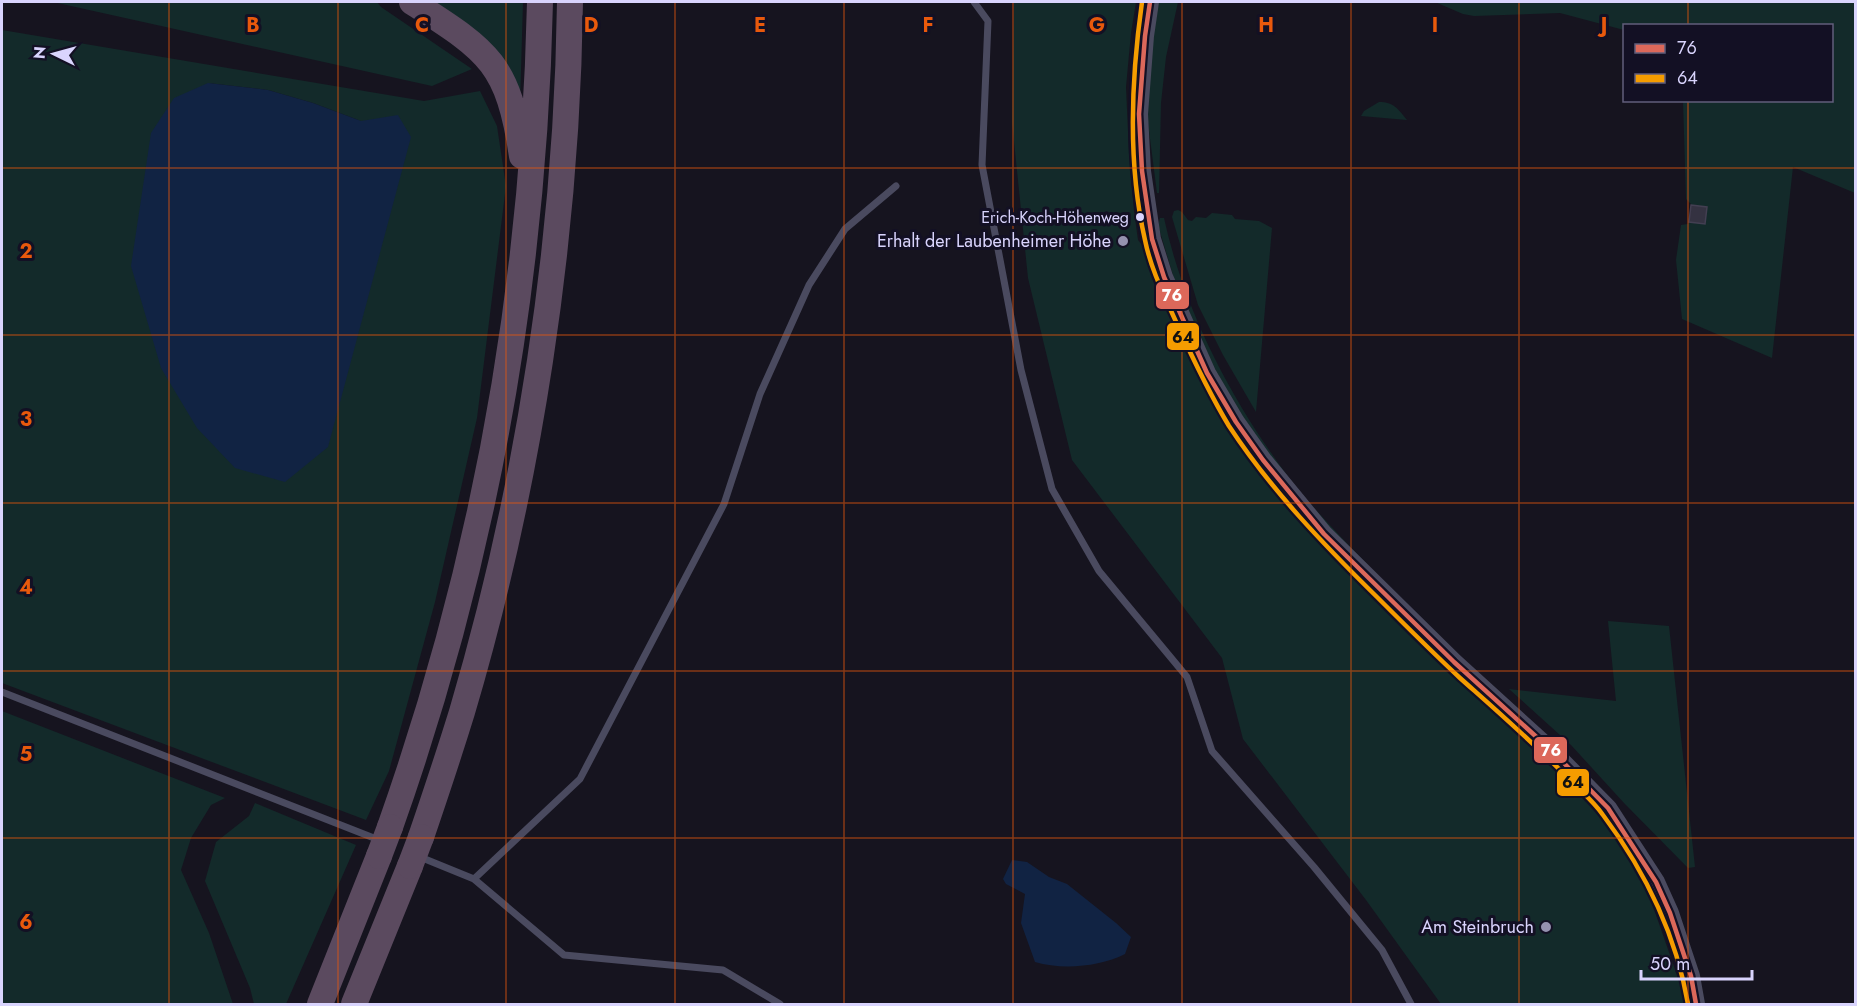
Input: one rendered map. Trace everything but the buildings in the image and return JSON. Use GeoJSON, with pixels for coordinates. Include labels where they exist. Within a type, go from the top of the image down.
{"type":"FeatureCollection","features":[{"type":"Feature","properties":{"kind":"highway"},"geometry":{"type":"LineString","coordinates":[[412,2],[477,46],[501,77],[517,124],[528,201]]}},
{"type":"Feature","properties":{"kind":"highway"},"geometry":{"type":"LineString","coordinates":[[354,1005],[401,847],[419,746],[453,622],[483,499],[501,410],[518,297],[528,201],[536,105],[540,2]]}},
{"type":"Feature","properties":{"kind":"highway"},"geometry":{"type":"LineString","coordinates":[[320,1005],[401,847],[462,712],[489,614],[529,426],[547,308],[560,195],[570,62],[570,2]]}},
{"type":"Feature","properties":{"kind":"street"},"geometry":{"type":"LineString","coordinates":[[1150,2],[1144,36],[1139,114],[1142,171],[1152,239],[1164,277],[1207,373],[1236,422],[1263,460],[1324,534],[1454,662],[1553,752],[1608,808],[1656,882],[1670,914],[1690,976],[1696,1005]]}},
{"type":"Feature","properties":{"kind":"lane"},"geometry":{"type":"LineString","coordinates":[[974,2],[988,21],[982,165],[1021,370],[1052,489],[1099,572],[1187,677],[1212,751],[1314,867],[1382,950],[1411,1005]]}},
{"type":"Feature","properties":{"kind":"lane"},"geometry":{"type":"LineString","coordinates":[[474,879],[580,779],[724,504],[760,394],[809,285],[845,228],[896,186]]}},
{"type":"Feature","properties":{"kind":"lane"},"geometry":{"type":"LineString","coordinates":[[2,692],[401,847],[474,879],[564,955],[723,970],[780,1005]]}},
{"type":"Feature","properties":{"kind":"green space"},"geometry":{"type":"Polygon","coordinates":[[[53,2],[377,2],[472,69],[432,86],[53,2]]]}},
{"type":"Feature","properties":{"kind":"green space"},"geometry":{"type":"Polygon","coordinates":[[[424,2],[523,2],[520,104],[424,2]]]}},
{"type":"Feature","properties":{"kind":"green space"},"geometry":{"type":"Polygon","coordinates":[[[1014,2],[1136,2],[1126,87],[1129,154],[1138,240],[1146,250],[1248,454],[1559,766],[1611,823],[1641,872],[1687,1004],[1441,1004],[1366,900],[1243,739],[1222,658],[1072,460],[1028,278],[1012,122],[1014,2]]]}},
{"type":"Feature","properties":{"kind":"green space"},"geometry":{"type":"Polygon","coordinates":[[[1159,2],[1178,2],[1166,57],[1161,103],[1159,193],[1157,193],[1148,123],[1148,66],[1159,2]]]}},
{"type":"Feature","properties":{"kind":"green space"},"geometry":{"type":"Polygon","coordinates":[[[1435,2],[1855,2],[1855,193],[1793,167],[1772,358],[1682,319],[1676,260],[1681,225],[1688,224],[1691,204],[1686,199],[1683,102],[1833,102],[1833,24],[1623,24],[1623,30],[1560,13],[1474,16],[1463,14],[1435,2]]]}},
{"type":"Feature","properties":{"kind":"green space"},"geometry":{"type":"Polygon","coordinates":[[[2,30],[424,101],[480,91],[497,126],[506,186],[477,418],[435,602],[389,771],[366,820],[2,683],[2,30]],[[208,83],[361,121],[313,103],[268,90],[208,83]]]}},
{"type":"Feature","properties":{"kind":"green space"},"geometry":{"type":"Polygon","coordinates":[[[1379,102],[1392,105],[1407,120],[1361,116],[1364,111],[1379,102]]]}},
{"type":"Feature","properties":{"kind":"green space"},"geometry":{"type":"Polygon","coordinates":[[[1178,210],[1192,221],[1196,217],[1206,218],[1212,213],[1232,215],[1235,219],[1259,221],[1272,228],[1256,412],[1223,355],[1198,305],[1172,217],[1174,211],[1178,210]]]}},
{"type":"Feature","properties":{"kind":"green space"},"geometry":{"type":"Polygon","coordinates":[[[1160,218],[1164,218],[1184,286],[1197,320],[1212,353],[1247,416],[1287,475],[1369,566],[1372,573],[1292,487],[1225,393],[1180,299],[1158,225],[1160,218]]]}},
{"type":"Feature","properties":{"kind":"green space"},"geometry":{"type":"Polygon","coordinates":[[[1608,621],[1669,626],[1695,867],[1688,868],[1571,745],[1509,689],[1616,701],[1608,621]]]}},
{"type":"Feature","properties":{"kind":"green space"},"geometry":{"type":"Polygon","coordinates":[[[2,711],[225,798],[211,805],[191,838],[181,870],[209,933],[233,1004],[2,1004],[2,711]]]}},
{"type":"Feature","properties":{"kind":"green space"},"geometry":{"type":"Polygon","coordinates":[[[255,803],[356,845],[286,1004],[254,1004],[250,988],[205,881],[216,842],[249,816],[255,803]]]}},
{"type":"Feature","properties":{"kind":"water"},"geometry":{"type":"Polygon","coordinates":[[[208,83],[268,90],[313,103],[361,121],[398,115],[411,137],[328,447],[285,482],[235,468],[197,428],[161,368],[131,266],[151,133],[174,98],[208,83]]]}},
{"type":"Feature","properties":{"kind":"water"},"geometry":{"type":"Polygon","coordinates":[[[1012,860],[1027,862],[1049,877],[1067,884],[1116,923],[1131,937],[1125,954],[1104,962],[1080,966],[1057,966],[1035,962],[1021,923],[1025,894],[1006,884],[1003,879],[1012,860]]]}},
{"type":"Feature","properties":{"kind":"transit line","name":"64"},"geometry":{"type":"LineString","coordinates":[[1142,2],[1133,91],[1133,151],[1139,211],[1155,273],[1189,350],[1215,401],[1245,450],[1280,495],[1318,537],[1429,648],[1516,728],[1599,810],[1632,858],[1657,905],[1676,953],[1688,1004]]}},
{"type":"Feature","properties":{"kind":"transit line","name":"76"},"geometry":{"type":"LineString","coordinates":[[1150,2],[1139,114],[1142,171],[1152,239],[1164,277],[1207,373],[1236,422],[1263,460],[1324,534],[1454,662],[1553,752],[1608,808],[1656,882],[1670,913],[1691,976],[1696,1004]]}},
{"type":"Feature","properties":{"kind":"place","name":"Erich-Koch-Höhenweg"},"geometry":{"type":"Point","coordinates":[1140,217]}},
{"type":"Feature","properties":{"kind":"place","name":"Erhalt der Laubenheimer Höhe"},"geometry":{"type":"Point","coordinates":[1123,241]}},
{"type":"Feature","properties":{"kind":"place","name":"Am Steinbruch"},"geometry":{"type":"Point","coordinates":[1546,927]}}]}
